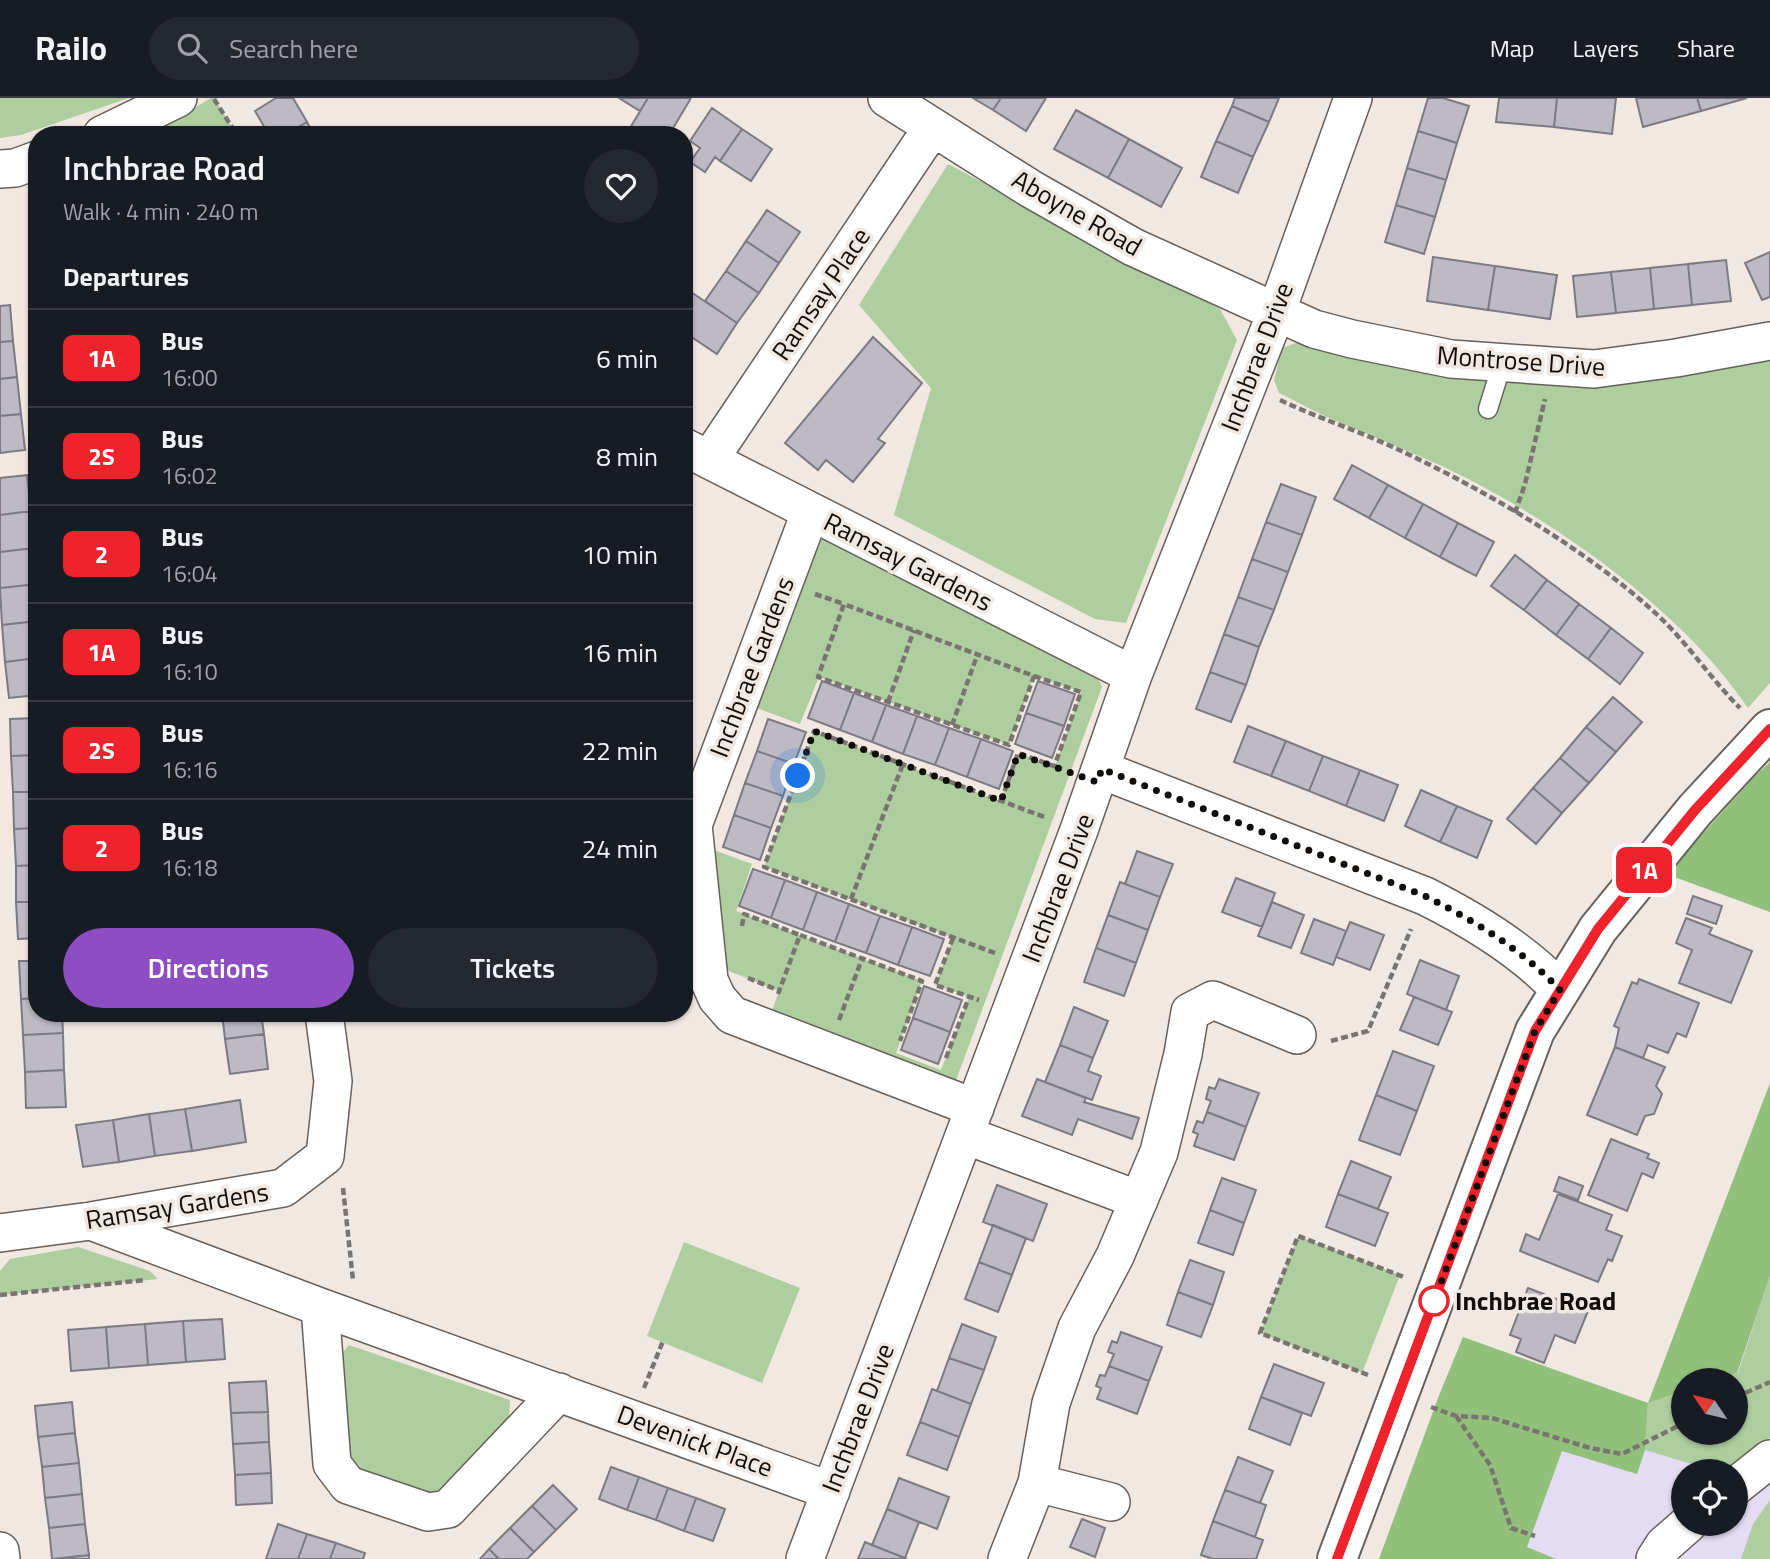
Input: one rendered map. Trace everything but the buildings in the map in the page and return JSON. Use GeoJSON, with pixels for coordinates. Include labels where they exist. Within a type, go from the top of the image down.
{"type":"FeatureCollection","features":[{"type":"Feature","properties":{"kind":"street"},"geometry":{"type":"LineString","coordinates":[[120,126],[178,98]]}},
{"type":"Feature","properties":{"kind":"street","name":"Aboyne Road"},"geometry":{"type":"LineString","coordinates":[[887,98],[1031,189],[1133,247],[1276,313]]}},
{"type":"Feature","properties":{"kind":"street","name":"Inchbrae Drive"},"geometry":{"type":"LineString","coordinates":[[805,1559],[1079,830],[1133,675],[1276,313],[1353,98]]}},
{"type":"Feature","properties":{"kind":"street","name":"Ramsay Place"},"geometry":{"type":"LineString","coordinates":[[697,453],[932,128]]}},
{"type":"Feature","properties":{"kind":"street"},"geometry":{"type":"LineString","coordinates":[[0,169],[28,163]]}},
{"type":"Feature","properties":{"kind":"street","name":"Montrose Drive"},"geometry":{"type":"LineString","coordinates":[[1276,313],[1314,329],[1376,345],[1451,359],[1551,367],[1594,369],[1625,366],[1770,341]]}},
{"type":"Feature","properties":{"kind":"street","name":"Ramsay Gardens"},"geometry":{"type":"LineString","coordinates":[[697,453],[810,513],[1133,675]]}},
{"type":"Feature","properties":{"kind":"street","name":"Inchbrae Gardens"},"geometry":{"type":"LineString","coordinates":[[810,513],[693,825],[709,980],[713,990],[723,1008],[732,1015],[1139,1200]]}},
{"type":"Feature","properties":{"kind":"street"},"geometry":{"type":"LineString","coordinates":[[1337,1559],[1535,1031],[1598,929],[1695,810],[1759,723]]}},
{"type":"Feature","properties":{"kind":"street"},"geometry":{"type":"LineString","coordinates":[[1099,776],[1425,896],[1454,911],[1538,967],[1560,990]]}},
{"type":"Feature","properties":{"kind":"street"},"geometry":{"type":"LineString","coordinates":[[1007,1559],[1037,1483],[1051,1403],[1077,1328],[1115,1256],[1159,1152],[1190,1012],[1213,1000],[1297,1035]]}},
{"type":"Feature","properties":{"kind":"street"},"geometry":{"type":"LineString","coordinates":[[325,1022],[333,1080],[325,1156]]}},
{"type":"Feature","properties":{"kind":"street","name":"Ramsay Gardens"},"geometry":{"type":"LineString","coordinates":[[0,1233],[90,1221],[283,1188],[325,1156]]}},
{"type":"Feature","properties":{"kind":"street","name":"Devenick Place"},"geometry":{"type":"LineString","coordinates":[[90,1221],[831,1491]]}},
{"type":"Feature","properties":{"kind":"street"},"geometry":{"type":"LineString","coordinates":[[320,1307],[331,1464],[348,1485],[428,1512],[448,1509],[559,1392]]}},
{"type":"Feature","properties":{"kind":"street"},"geometry":{"type":"LineString","coordinates":[[1748,1476],[1770,1459]]}},
{"type":"Feature","properties":{"kind":"street"},"geometry":{"type":"LineString","coordinates":[[1037,1483],[1111,1502]]}},
{"type":"Feature","properties":{"kind":"street"},"geometry":{"type":"LineString","coordinates":[[1655,1559],[1674,1536]]}},
{"type":"Feature","properties":{"kind":"street"},"geometry":{"type":"LineString","coordinates":[[0,1551],[1,1559]]}},
{"type":"Feature","properties":{"kind":"lane"},"geometry":{"type":"LineString","coordinates":[[1488,410],[1502,364]]}},
{"type":"Feature","properties":{"kind":"path"},"geometry":{"type":"LineString","coordinates":[[214,98],[231,126]]}},
{"type":"Feature","properties":{"kind":"path"},"geometry":{"type":"LineString","coordinates":[[1515,513],[1537,434],[1551,367]]}},
{"type":"Feature","properties":{"kind":"path"},"geometry":{"type":"LineString","coordinates":[[1244,391],[1268,395],[1394,448],[1476,487],[1568,546],[1653,610],[1759,723]]}},
{"type":"Feature","properties":{"kind":"path"},"geometry":{"type":"LineString","coordinates":[[784,582],[1034,676],[1081,691],[1054,767]]}},
{"type":"Feature","properties":{"kind":"path"},"geometry":{"type":"LineString","coordinates":[[844,604],[818,677],[1009,745],[1034,676]]}},
{"type":"Feature","properties":{"kind":"path"},"geometry":{"type":"LineString","coordinates":[[888,702],[914,630]]}},
{"type":"Feature","properties":{"kind":"path"},"geometry":{"type":"LineString","coordinates":[[952,725],[978,653]]}},
{"type":"Feature","properties":{"kind":"path"},"geometry":{"type":"LineString","coordinates":[[1028,966],[764,867],[814,731],[1079,830]]}},
{"type":"Feature","properties":{"kind":"path"},"geometry":{"type":"LineString","coordinates":[[1001,801],[1018,754],[1054,767],[1099,776]]}},
{"type":"Feature","properties":{"kind":"path"},"geometry":{"type":"LineString","coordinates":[[851,899],[903,764]]}},
{"type":"Feature","properties":{"kind":"path"},"geometry":{"type":"LineString","coordinates":[[1297,1035],[1318,1045],[1367,1031],[1425,896]]}},
{"type":"Feature","properties":{"kind":"path"},"geometry":{"type":"LineString","coordinates":[[739,937],[744,914],[922,981],[895,1053]]}},
{"type":"Feature","properties":{"kind":"path"},"geometry":{"type":"LineString","coordinates":[[777,999],[800,935]]}},
{"type":"Feature","properties":{"kind":"path"},"geometry":{"type":"LineString","coordinates":[[953,938],[935,985],[1011,1012]]}},
{"type":"Feature","properties":{"kind":"path"},"geometry":{"type":"LineString","coordinates":[[835,1030],[862,959]]}},
{"type":"Feature","properties":{"kind":"path"},"geometry":{"type":"LineString","coordinates":[[743,976],[780,990]]}},
{"type":"Feature","properties":{"kind":"path"},"geometry":{"type":"LineString","coordinates":[[941,1070],[970,997]]}},
{"type":"Feature","properties":{"kind":"path"},"geometry":{"type":"LineString","coordinates":[[325,1156],[341,1173],[357,1320]]}},
{"type":"Feature","properties":{"kind":"path"},"geometry":{"type":"LineString","coordinates":[[1372,1376],[1260,1333],[1297,1236],[1409,1279]]}},
{"type":"Feature","properties":{"kind":"path"},"geometry":{"type":"LineString","coordinates":[[0,1295],[158,1279],[179,1252]]}},
{"type":"Feature","properties":{"kind":"path"},"geometry":{"type":"LineString","coordinates":[[632,1418],[663,1341]]}},
{"type":"Feature","properties":{"kind":"path"},"geometry":{"type":"LineString","coordinates":[[1748,1392],[1770,1382]]}},
{"type":"Feature","properties":{"kind":"path"},"geometry":{"type":"LineString","coordinates":[[1427,1405],[1456,1416],[1492,1418],[1590,1448],[1622,1454],[1671,1430]]}},
{"type":"Feature","properties":{"kind":"path"},"geometry":{"type":"LineString","coordinates":[[1456,1416],[1490,1465],[1511,1528],[1535,1536]]}},
{"type":"Feature","properties":{"kind":"shaded area"},"geometry":{"type":"Polygon","coordinates":[[[1770,1083],[1770,1559],[1379,1559],[1463,1337],[1648,1403],[1770,1083]]]}},
{"type":"Feature","properties":{"kind":"green space"},"geometry":{"type":"Polygon","coordinates":[[[0,98],[129,98],[47,126],[28,126],[28,133],[21,135],[0,138],[0,98]]]}},
{"type":"Feature","properties":{"kind":"green space"},"geometry":{"type":"Polygon","coordinates":[[[214,98],[231,126],[164,126],[214,98]]]}},
{"type":"Feature","properties":{"kind":"green space"},"geometry":{"type":"Polygon","coordinates":[[[948,164],[1220,309],[1237,340],[1126,623],[1095,619],[894,515],[931,388],[859,305],[948,164]]]}},
{"type":"Feature","properties":{"kind":"green space"},"geometry":{"type":"Polygon","coordinates":[[[1305,340],[1349,349],[1770,354],[1770,683],[1748,708],[1692,641],[1624,579],[1587,551],[1510,502],[1456,473],[1279,393],[1274,380],[1282,348],[1305,340]]]}},
{"type":"Feature","properties":{"kind":"green space"},"geometry":{"type":"Polygon","coordinates":[[[825,536],[1097,676],[1102,687],[952,1091],[768,1022],[779,991],[716,966],[703,846],[752,864],[736,911],[922,981],[896,1053],[941,1070],[969,997],[935,985],[953,938],[764,867],[814,731],[1000,801],[1018,753],[1055,766],[1081,692],[1034,676],[1009,745],[819,677],[800,724],[746,704],[807,543],[825,536]]]}},
{"type":"Feature","properties":{"kind":"green space"},"geometry":{"type":"Polygon","coordinates":[[[1770,762],[1770,912],[1666,874],[1756,775],[1770,762]]]}},
{"type":"Feature","properties":{"kind":"green space"},"geometry":{"type":"Polygon","coordinates":[[[1770,1083],[1770,1276],[1739,1368],[1671,1368],[1671,1395],[1648,1403],[1770,1083]]]}},
{"type":"Feature","properties":{"kind":"green space"},"geometry":{"type":"Polygon","coordinates":[[[1298,1236],[1400,1275],[1362,1373],[1260,1333],[1298,1236]]]}},
{"type":"Feature","properties":{"kind":"green space"},"geometry":{"type":"Polygon","coordinates":[[[684,1242],[800,1288],[762,1383],[647,1336],[684,1242]]]}},
{"type":"Feature","properties":{"kind":"green space"},"geometry":{"type":"Polygon","coordinates":[[[78,1247],[150,1271],[158,1279],[0,1295],[0,1271],[10,1259],[78,1247]]]}},
{"type":"Feature","properties":{"kind":"green space"},"geometry":{"type":"Polygon","coordinates":[[[1770,1276],[1770,1438],[1745,1459],[1675,1459],[1645,1450],[1648,1403],[1671,1395],[1671,1446],[1748,1446],[1748,1368],[1740,1368],[1770,1276]]]}},
{"type":"Feature","properties":{"kind":"green space"},"geometry":{"type":"Polygon","coordinates":[[[1463,1337],[1648,1403],[1645,1450],[1637,1474],[1562,1451],[1527,1547],[1556,1559],[1379,1559],[1463,1337]]]}},
{"type":"Feature","properties":{"kind":"green space"},"geometry":{"type":"Polygon","coordinates":[[[349,1345],[510,1400],[509,1423],[444,1490],[423,1493],[354,1468],[342,1451],[335,1362],[349,1345]]]}},
{"type":"Feature","properties":{"kind":"green space"},"geometry":{"type":"Polygon","coordinates":[[[1770,1500],[1770,1559],[1741,1559],[1753,1524],[1770,1500]]]}},
{"type":"Feature","properties":{"kind":"bus line","name":"1A"},"geometry":{"type":"LineString","coordinates":[[1337,1559],[1535,1031],[1598,929],[1695,810],[1770,729]]}},
{"type":"Feature","properties":{"kind":"place","name":"Inchbrae Road"},"geometry":{"type":"Point","coordinates":[1434,1301]}},
{"type":"Feature","properties":{"kind":"route"},"geometry":{"type":"LineString","coordinates":[[798,776],[814,731],[1001,801],[1018,754],[1097,782],[1102,769],[1425,896],[1487,931],[1538,967],[1560,990],[1535,1031],[1434,1301]]}}]}
